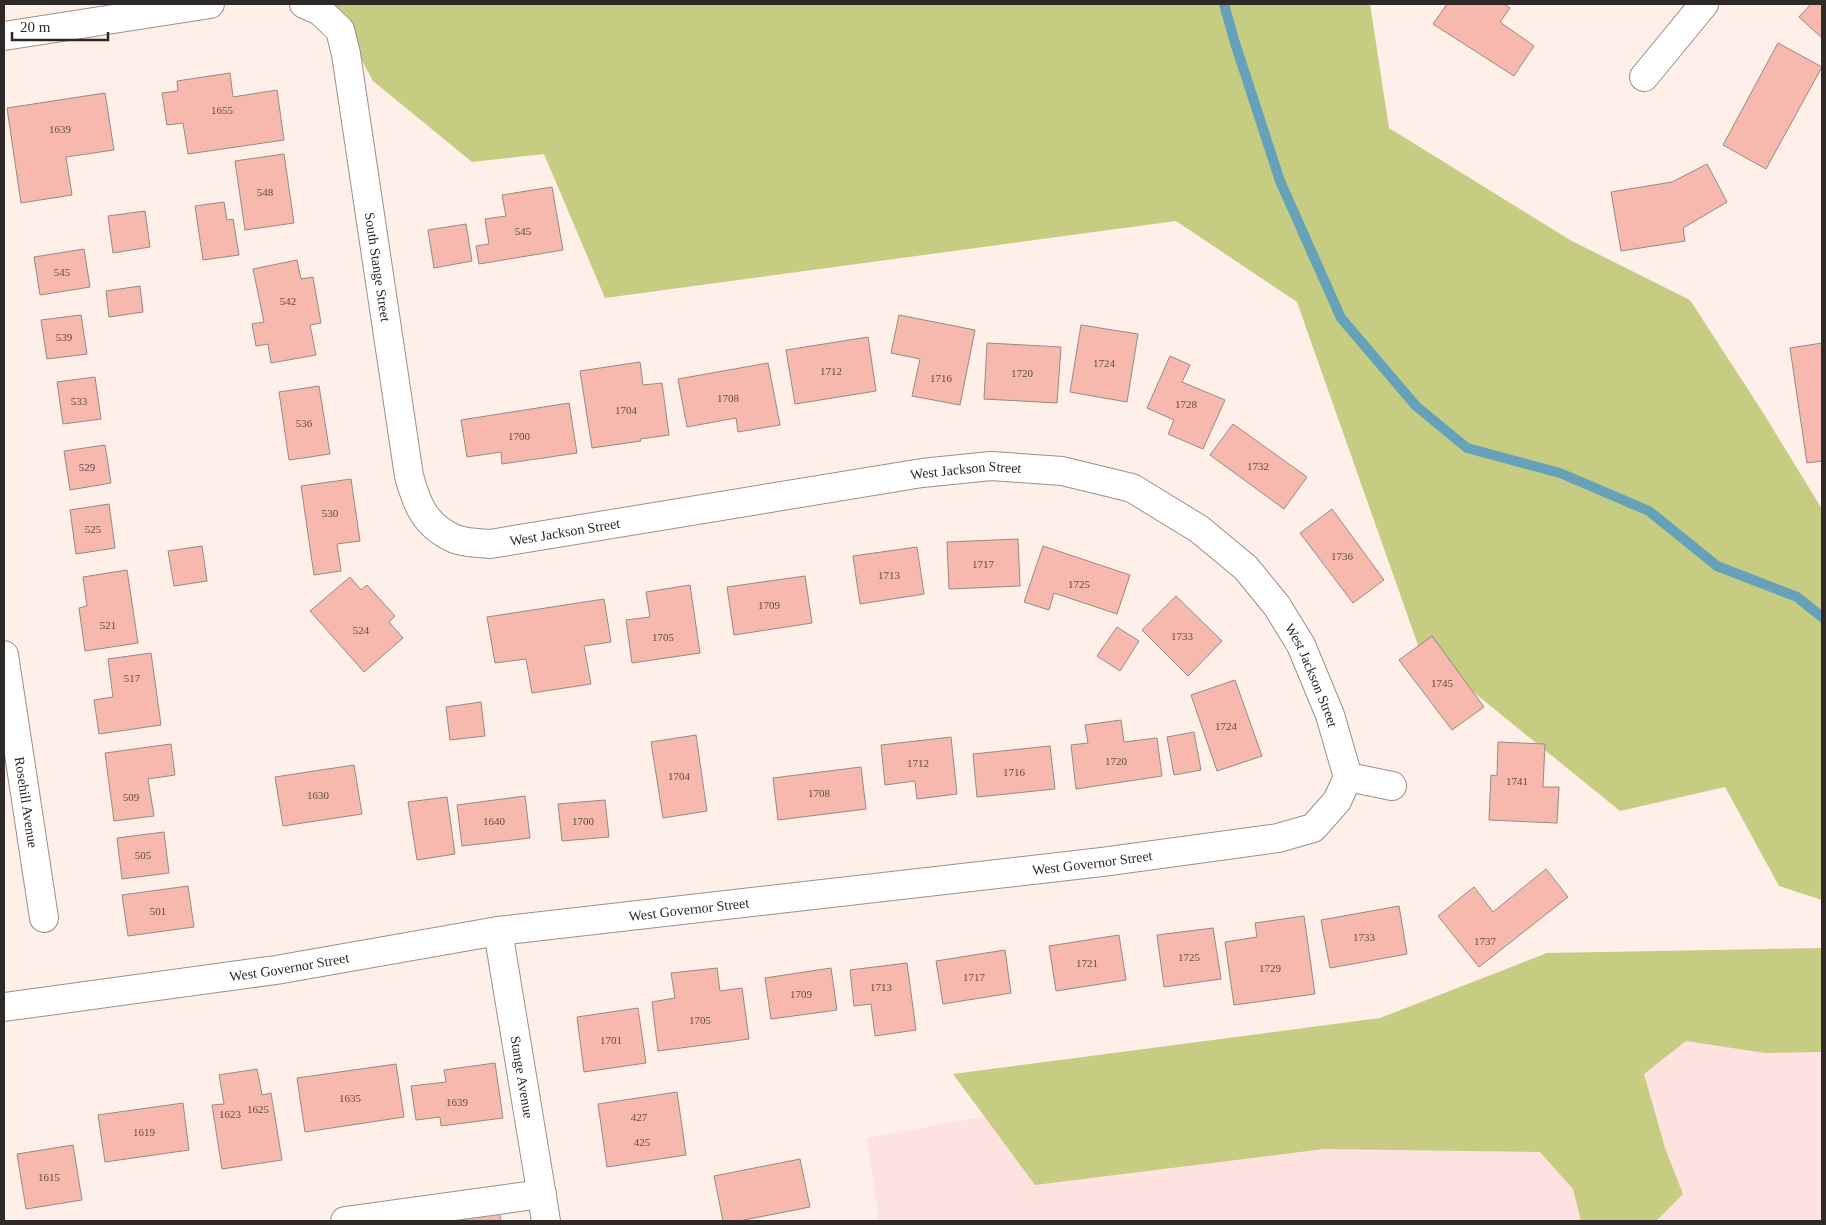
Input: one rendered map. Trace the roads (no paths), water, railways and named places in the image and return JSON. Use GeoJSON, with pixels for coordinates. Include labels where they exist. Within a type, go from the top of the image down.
{"type":"FeatureCollection","features":[{"type":"Feature","properties":{"kind":"street"},"geometry":{"type":"LineString","coordinates":[[4,36],[210,4]]}},
{"type":"Feature","properties":{"kind":"street"},"geometry":{"type":"LineString","coordinates":[[1644,77],[1704,4]]}},
{"type":"Feature","properties":{"kind":"street","name":"South Stange Street"},"geometry":{"type":"LineString","coordinates":[[312,7],[340,30],[346,54],[409,476],[416,502],[432,525]]}},
{"type":"Feature","properties":{"kind":"street","name":"West Jackson Street"},"geometry":{"type":"LineString","coordinates":[[432,525],[456,540],[490,544],[922,473],[991,466],[1062,471],[1132,488],[1199,530],[1246,568],[1277,606],[1301,645],[1330,715],[1348,777]]}},
{"type":"Feature","properties":{"kind":"street","name":"Rosehill Avenue"},"geometry":{"type":"LineString","coordinates":[[4,655],[44,918]]}},
{"type":"Feature","properties":{"kind":"street"},"geometry":{"type":"LineString","coordinates":[[1348,777],[1392,786]]}},
{"type":"Feature","properties":{"kind":"street","name":"West Governor Street"},"geometry":{"type":"LineString","coordinates":[[4,1007],[276,970],[498,930],[1102,862],[1278,838],[1313,828],[1337,801],[1348,777]]}},
{"type":"Feature","properties":{"kind":"street","name":"Stange Avenue"},"geometry":{"type":"LineString","coordinates":[[498,930],[546,1221]]}},
{"type":"Feature","properties":{"kind":"street"},"geometry":{"type":"LineString","coordinates":[[345,1221],[542,1194]]}},
{"type":"Feature","properties":{"kind":"waterway"},"geometry":{"type":"LineString","coordinates":[[1224,4],[1280,181],[1341,318],[1416,406],[1467,448],[1560,473],[1649,511],[1717,566],[1797,597],[1822,617]]}}]}
